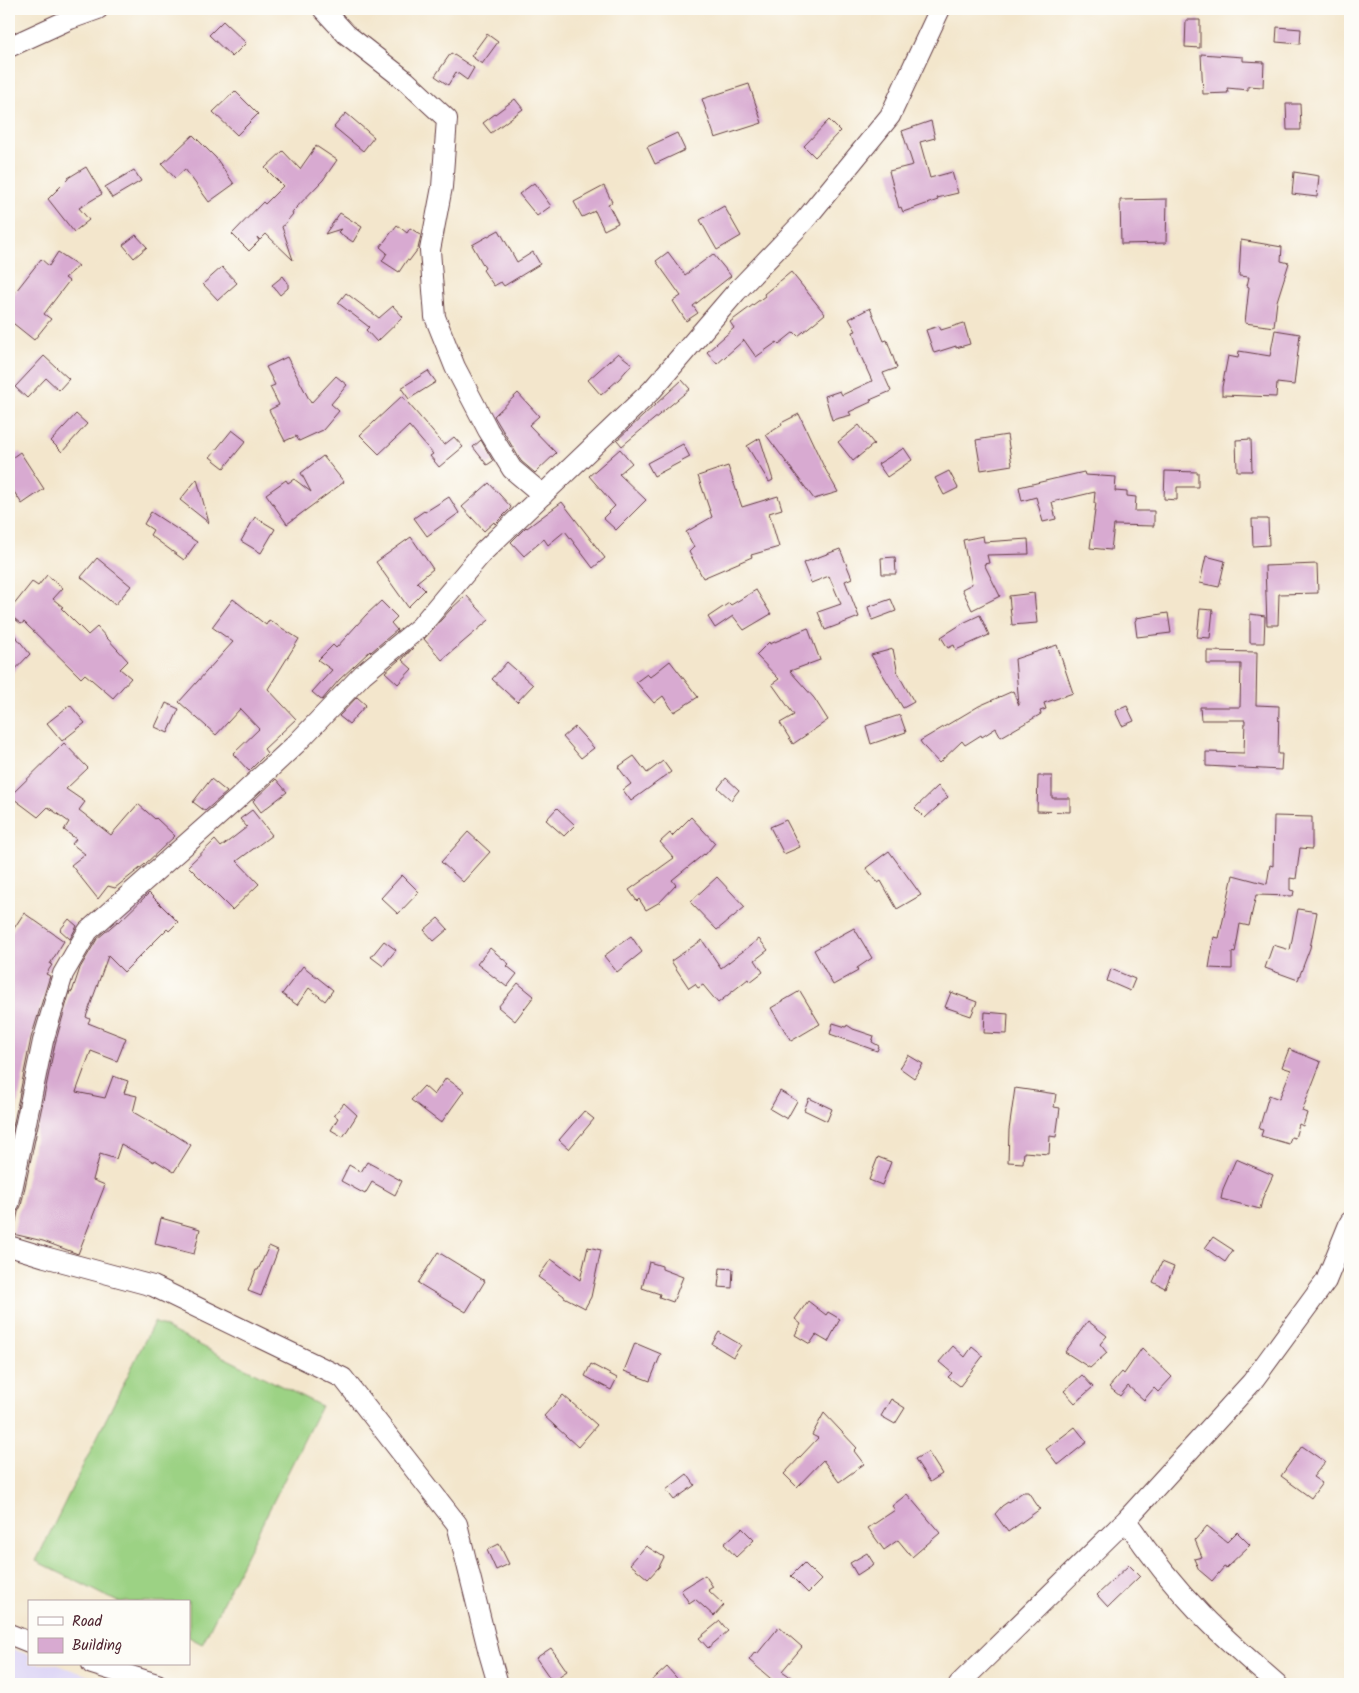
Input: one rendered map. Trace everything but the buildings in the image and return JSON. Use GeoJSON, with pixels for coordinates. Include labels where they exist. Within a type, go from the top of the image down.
{"type":"FeatureCollection","features":[{"type":"Feature","properties":{"kind":"street"},"geometry":{"type":"LineString","coordinates":[[9,47],[70,19],[98,9]]}},
{"type":"Feature","properties":{"kind":"street"},"geometry":{"type":"LineString","coordinates":[[323,9],[346,34],[406,81],[447,119],[442,187],[430,250],[435,317],[455,367],[488,430],[512,468],[543,495]]}},
{"type":"Feature","properties":{"kind":"street"},"geometry":{"type":"LineString","coordinates":[[9,1204],[42,1041],[63,974],[88,931],[236,800],[296,744],[363,674],[420,627],[483,552],[652,390],[736,292],[805,220],[890,116],[940,9]]}},
{"type":"Feature","properties":{"kind":"street"},"geometry":{"type":"LineString","coordinates":[[959,1684],[1126,1520],[1252,1382],[1326,1281],[1350,1222]]}},
{"type":"Feature","properties":{"kind":"street"},"geometry":{"type":"LineString","coordinates":[[9,1246],[45,1258],[153,1286],[343,1378],[457,1524],[498,1684]]}},
{"type":"Feature","properties":{"kind":"street"},"geometry":{"type":"LineString","coordinates":[[1126,1520],[1138,1538],[1202,1616],[1277,1684]]}},
{"type":"Feature","properties":{"kind":"street"},"geometry":{"type":"LineString","coordinates":[[9,1634],[28,1642]]}},
{"type":"Feature","properties":{"kind":"street"},"geometry":{"type":"LineString","coordinates":[[98,1666],[157,1684]]}},
{"type":"Feature","properties":{"kind":"shaded area"},"geometry":{"type":"Polygon","coordinates":[[[9,1648],[28,1655],[28,1666],[61,1666],[112,1684],[9,1684],[9,1648]]]}},
{"type":"Feature","properties":{"kind":"green space"},"geometry":{"type":"Polygon","coordinates":[[[154,1322],[321,1406],[202,1644],[190,1638],[190,1600],[114,1600],[36,1561],[154,1322]]]}}]}
